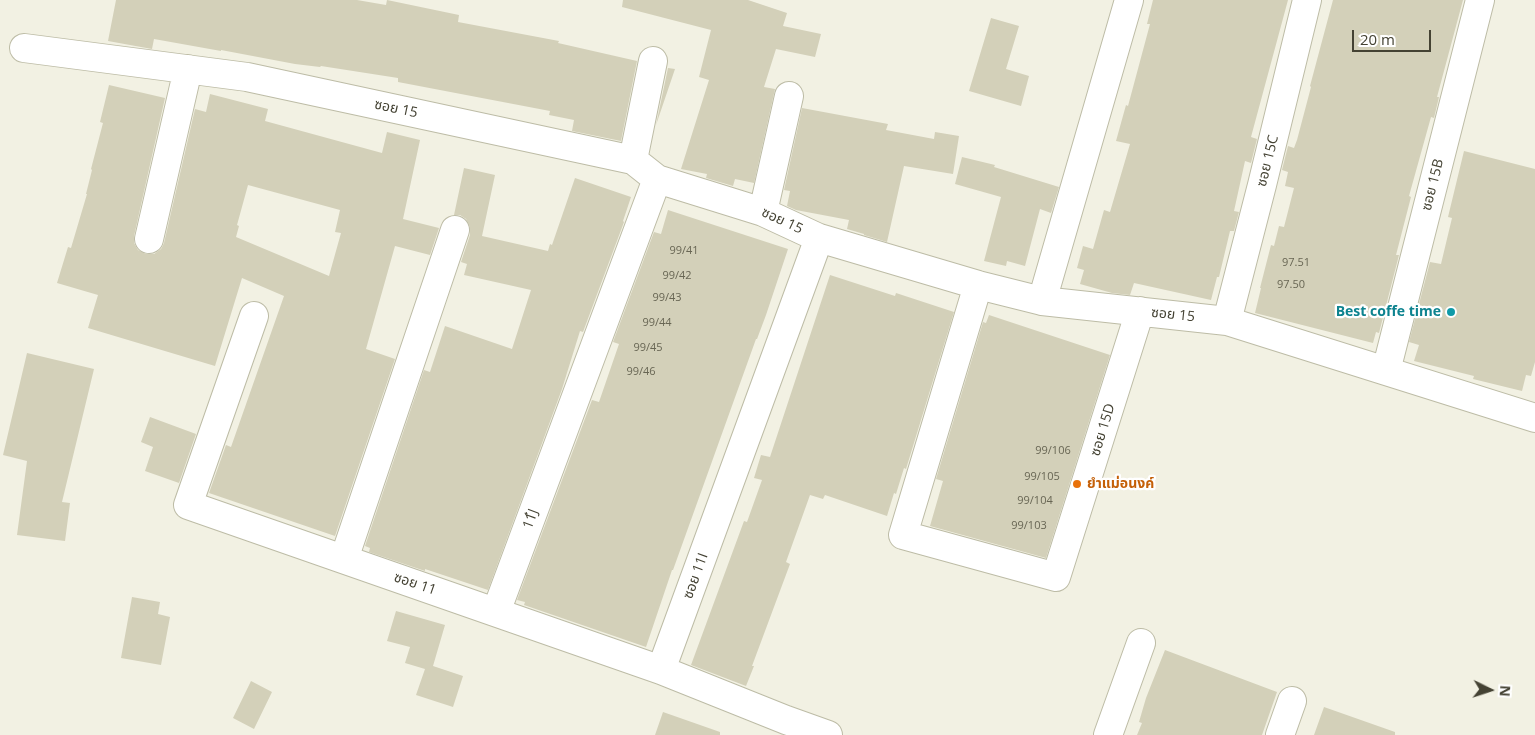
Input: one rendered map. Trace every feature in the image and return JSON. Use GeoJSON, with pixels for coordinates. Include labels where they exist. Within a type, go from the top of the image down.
{"type":"FeatureCollection","features":[{"type":"Feature","properties":{"kind":"street"},"geometry":{"type":"LineString","coordinates":[[1042,301],[1129,0]]}},
{"type":"Feature","properties":{"kind":"street","name":"ซอย 15C"},"geometry":{"type":"LineString","coordinates":[[1227,321],[1307,0]]}},
{"type":"Feature","properties":{"kind":"street","name":"ซอย 15B"},"geometry":{"type":"LineString","coordinates":[[1386,371],[1480,0]]}},
{"type":"Feature","properties":{"kind":"street","name":"ซอย 15"},"geometry":{"type":"LineString","coordinates":[[24,48],[247,77],[633,160],[657,179],[763,212],[819,238],[978,285],[1042,301],[1227,321],[1535,418]]}},
{"type":"Feature","properties":{"kind":"street"},"geometry":{"type":"LineString","coordinates":[[633,160],[653,61]]}},
{"type":"Feature","properties":{"kind":"street"},"geometry":{"type":"LineString","coordinates":[[149,239],[188,69]]}},
{"type":"Feature","properties":{"kind":"street"},"geometry":{"type":"LineString","coordinates":[[763,212],[789,96]]}},
{"type":"Feature","properties":{"kind":"street","name":"11๋J"},"geometry":{"type":"LineString","coordinates":[[496,612],[657,179]]}},
{"type":"Feature","properties":{"kind":"street"},"geometry":{"type":"LineString","coordinates":[[344,559],[455,230]]}},
{"type":"Feature","properties":{"kind":"street","name":"ซอย 11I"},"geometry":{"type":"LineString","coordinates":[[661,670],[819,238]]}},
{"type":"Feature","properties":{"kind":"street","name":"ซอย 15D"},"geometry":{"type":"LineString","coordinates":[[978,285],[903,535],[1056,577],[1140,311]]}},
{"type":"Feature","properties":{"kind":"street","name":"ซอย 11"},"geometry":{"type":"LineString","coordinates":[[254,316],[188,505],[661,670],[783,727],[828,735]]}},
{"type":"Feature","properties":{"kind":"street"},"geometry":{"type":"LineString","coordinates":[[1108,735],[1140,643]]}},
{"type":"Feature","properties":{"kind":"street"},"geometry":{"type":"LineString","coordinates":[[1280,735],[1292,700]]}},
{"type":"Feature","properties":{"kind":"building"},"geometry":{"type":"Polygon","coordinates":[[[116,0],[357,0],[386,5],[387,0],[459,15],[458,22],[559,41],[558,43],[637,61],[621,141],[572,131],[574,120],[549,115],[550,111],[398,82],[398,78],[321,66],[295,64],[154,39],[152,49],[108,41],[116,0]]]}},
{"type":"Feature","properties":{"kind":"building"},"geometry":{"type":"Polygon","coordinates":[[[623,0],[748,0],[787,13],[783,26],[821,34],[815,57],[776,49],[764,87],[775,89],[754,183],[735,179],[733,186],[706,178],[707,174],[681,169],[709,80],[699,77],[711,30],[622,7],[623,0]]]}},
{"type":"Feature","properties":{"kind":"building"},"geometry":{"type":"Polygon","coordinates":[[[1153,0],[1288,0],[1251,137],[1257,139],[1251,163],[1245,161],[1234,211],[1239,212],[1234,231],[1230,231],[1219,277],[1217,277],[1211,300],[1134,283],[1130,295],[1112,293],[1080,284],[1084,270],[1077,268],[1083,246],[1093,249],[1104,210],[1110,212],[1130,144],[1116,141],[1126,105],[1128,106],[1150,24],[1147,24],[1153,0]]]}},
{"type":"Feature","properties":{"kind":"building"},"geometry":{"type":"Polygon","coordinates":[[[1333,0],[1463,0],[1437,97],[1439,97],[1434,118],[1431,117],[1409,196],[1411,197],[1396,255],[1399,255],[1379,333],[1376,332],[1373,343],[1255,313],[1271,245],[1274,246],[1279,226],[1284,227],[1294,188],[1285,186],[1288,172],[1282,170],[1288,146],[1294,148],[1297,140],[1333,0]]]}},
{"type":"Feature","properties":{"kind":"building"},"geometry":{"type":"Polygon","coordinates":[[[991,18],[1019,26],[1006,69],[1029,76],[1021,106],[969,91],[991,18]]]}},
{"type":"Feature","properties":{"kind":"building"},"geometry":{"type":"Polygon","coordinates":[[[668,68],[675,69],[656,125],[668,68]]]}},
{"type":"Feature","properties":{"kind":"building"},"geometry":{"type":"Polygon","coordinates":[[[109,85],[165,98],[134,236],[134,243],[138,250],[146,254],[154,254],[161,249],[164,243],[195,109],[206,112],[210,94],[268,109],[265,121],[382,153],[387,132],[420,140],[403,219],[439,228],[430,255],[395,246],[366,349],[395,359],[335,536],[209,493],[226,445],[231,447],[284,296],[242,278],[215,366],[88,328],[98,295],[57,283],[68,247],[71,248],[87,194],[91,169],[103,123],[100,122],[109,85]],[[248,185],[237,225],[239,226],[236,237],[329,276],[341,233],[335,232],[340,210],[248,185]]]}},
{"type":"Feature","properties":{"kind":"building"},"geometry":{"type":"Polygon","coordinates":[[[802,108],[888,124],[886,130],[934,139],[935,132],[959,136],[953,174],[904,166],[887,242],[847,229],[849,220],[796,210],[787,206],[790,191],[784,190],[802,108]]]}},
{"type":"Feature","properties":{"kind":"building"},"geometry":{"type":"Polygon","coordinates":[[[1464,151],[1535,169],[1535,362],[1531,376],[1526,375],[1522,391],[1473,379],[1474,376],[1414,361],[1419,345],[1409,342],[1430,262],[1441,264],[1452,218],[1448,217],[1464,151]]]}},
{"type":"Feature","properties":{"kind":"building"},"geometry":{"type":"Polygon","coordinates":[[[962,157],[995,165],[994,167],[1059,187],[1051,213],[1040,209],[1025,266],[1007,261],[1006,266],[984,261],[1001,197],[955,184],[962,157]]]}},
{"type":"Feature","properties":{"kind":"building"},"geometry":{"type":"Polygon","coordinates":[[[464,168],[495,175],[482,236],[548,251],[550,244],[552,245],[575,178],[631,197],[624,222],[583,332],[580,331],[562,389],[488,590],[369,552],[370,548],[365,546],[424,370],[430,372],[445,326],[512,349],[531,290],[464,275],[467,264],[461,262],[470,235],[470,227],[466,219],[460,215],[454,215],[464,168]]]}},
{"type":"Feature","properties":{"kind":"building"},"geometry":{"type":"Polygon","coordinates":[[[668,210],[788,249],[646,647],[524,605],[525,602],[517,600],[592,400],[599,402],[619,344],[613,342],[654,232],[661,234],[668,210]]]}},
{"type":"Feature","properties":{"kind":"building"},"geometry":{"type":"Polygon","coordinates":[[[830,275],[895,296],[896,293],[954,312],[906,469],[904,468],[887,516],[825,495],[823,499],[810,495],[786,562],[790,564],[746,686],[691,665],[744,521],[747,522],[762,480],[754,478],[761,455],[770,457],[830,275]]]}},
{"type":"Feature","properties":{"kind":"building"},"geometry":{"type":"Polygon","coordinates":[[[989,315],[1110,355],[1046,558],[930,526],[943,481],[936,479],[983,322],[986,323],[989,315]]]}},
{"type":"Feature","properties":{"kind":"building"},"geometry":{"type":"Polygon","coordinates":[[[27,353],[94,369],[62,502],[70,503],[65,541],[17,535],[27,461],[3,455],[27,353]]]}},
{"type":"Feature","properties":{"kind":"building"},"geometry":{"type":"Polygon","coordinates":[[[150,417],[196,434],[179,483],[145,471],[153,447],[141,442],[150,417]]]}},
{"type":"Feature","properties":{"kind":"building"},"geometry":{"type":"Polygon","coordinates":[[[132,597],[160,602],[158,614],[170,617],[161,665],[121,658],[132,597]]]}},
{"type":"Feature","properties":{"kind":"building"},"geometry":{"type":"Polygon","coordinates":[[[396,611],[445,625],[433,666],[463,676],[453,707],[416,695],[425,669],[405,663],[410,647],[387,641],[396,611]]]}},
{"type":"Feature","properties":{"kind":"building"},"geometry":{"type":"Polygon","coordinates":[[[1165,650],[1277,692],[1262,735],[1137,735],[1142,723],[1139,722],[1146,698],[1165,650]]]}},
{"type":"Feature","properties":{"kind":"building"},"geometry":{"type":"Polygon","coordinates":[[[251,681],[272,692],[254,729],[233,718],[251,681]]]}},
{"type":"Feature","properties":{"kind":"building"},"geometry":{"type":"Polygon","coordinates":[[[1324,707],[1395,732],[1395,735],[1314,735],[1324,707]]]}},
{"type":"Feature","properties":{"kind":"building"},"geometry":{"type":"Polygon","coordinates":[[[663,712],[720,732],[720,735],[655,735],[663,712]]]}},
{"type":"Feature","properties":{"kind":"place","name":"Best coffe time"},"geometry":{"type":"Point","coordinates":[1451,312]}},
{"type":"Feature","properties":{"kind":"place","name":"ยำแม่อนงค์"},"geometry":{"type":"Point","coordinates":[1077,484]}}]}
